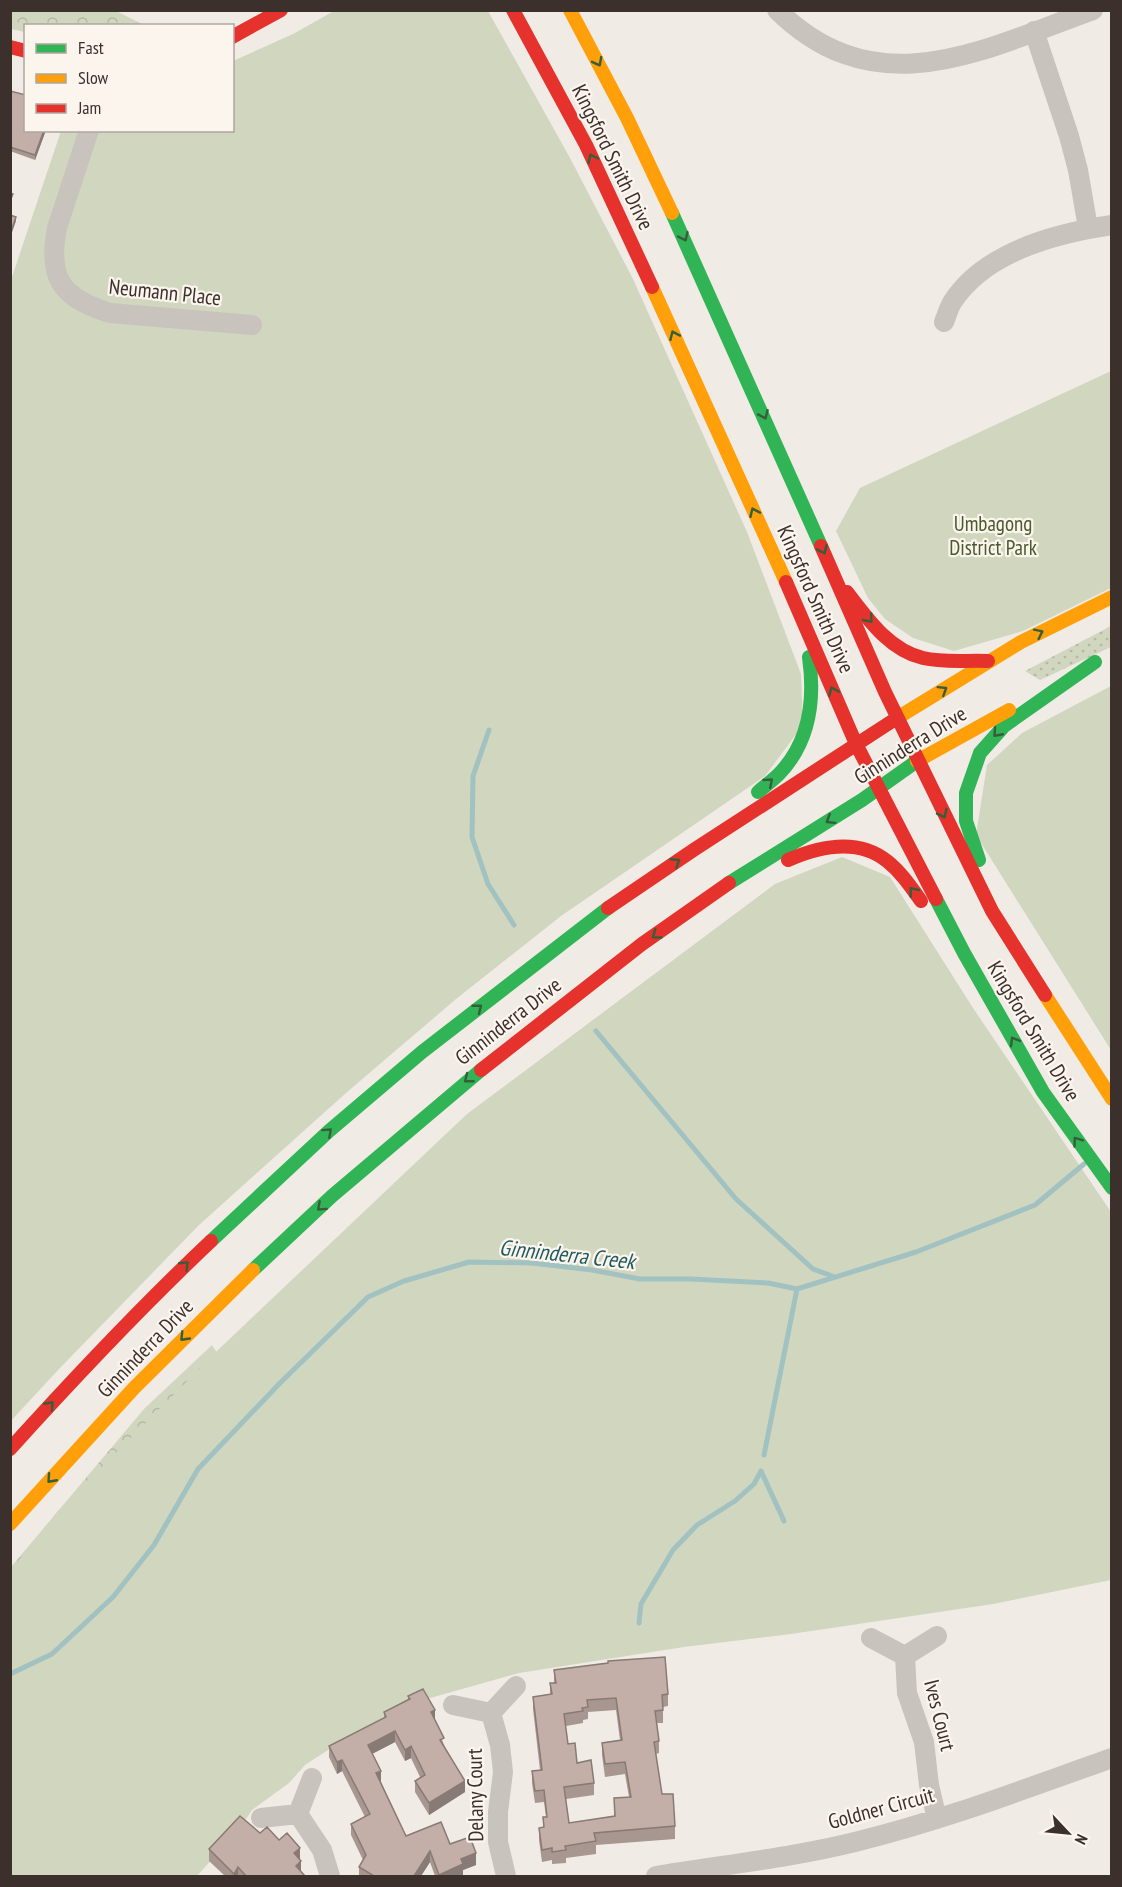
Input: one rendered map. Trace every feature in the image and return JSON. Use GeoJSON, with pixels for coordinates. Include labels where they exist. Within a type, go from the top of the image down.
{"type":"FeatureCollection","features":[{"type":"Feature","properties":{"kind":"main road"},"geometry":{"type":"LineString","coordinates":[[236,36],[281,10]]}},
{"type":"Feature","properties":{"kind":"main road"},"geometry":{"type":"LineString","coordinates":[[506,10],[529,38]]}},
{"type":"Feature","properties":{"kind":"main road","name":"Kingsford Smith Drive"},"geometry":{"type":"LineString","coordinates":[[513,10],[586,145],[657,296],[856,744],[888,808],[964,953],[1043,1092],[1112,1188]]}},
{"type":"Feature","properties":{"kind":"main road","name":"Kingsford Smith Drive"},"geometry":{"type":"LineString","coordinates":[[570,10],[627,118],[693,256],[917,761],[992,911],[1112,1100]]}},
{"type":"Feature","properties":{"kind":"main road"},"geometry":{"type":"LineString","coordinates":[[833,573],[877,629],[901,649],[921,658],[988,661]]}},
{"type":"Feature","properties":{"kind":"main road","name":"Ginninderra Drive"},"geometry":{"type":"LineString","coordinates":[[10,1449],[74,1378],[164,1285],[329,1131],[422,1052],[592,919],[856,744],[988,661],[1112,597]]}},
{"type":"Feature","properties":{"kind":"main road"},"geometry":{"type":"LineString","coordinates":[[695,849],[779,774],[804,737],[813,693],[801,616]]}},
{"type":"Feature","properties":{"kind":"main road","name":"Ginninderra Drive"},"geometry":{"type":"LineString","coordinates":[[10,1524],[197,1323],[373,1160],[470,1077],[619,961],[703,900],[879,788],[917,761],[1112,654]]}},
{"type":"Feature","properties":{"kind":"main road"},"geometry":{"type":"LineString","coordinates":[[992,911],[966,821],[966,793],[980,753],[1004,726],[1095,662]]}},
{"type":"Feature","properties":{"kind":"main road"},"geometry":{"type":"LineString","coordinates":[[703,900],[804,852],[821,847],[852,847],[880,856],[893,867],[964,953]]}},
{"type":"Feature","properties":{"kind":"street"},"geometry":{"type":"LineString","coordinates":[[777,10],[790,23],[822,45],[843,54],[886,64],[908,65],[963,56],[1093,10]]}},
{"type":"Feature","properties":{"kind":"street"},"geometry":{"type":"LineString","coordinates":[[1034,31],[1069,136],[1078,170],[1088,228]]}},
{"type":"Feature","properties":{"kind":"street","name":"Neumann Place"},"geometry":{"type":"LineString","coordinates":[[88,132],[57,228],[54,244],[55,273],[66,289],[91,307],[110,313],[252,325]]}},
{"type":"Feature","properties":{"kind":"street"},"geometry":{"type":"LineString","coordinates":[[944,322],[953,301],[969,282],[1010,254],[1049,238],[1088,228],[1112,225]]}},
{"type":"Feature","properties":{"kind":"street","name":"Ives Court"},"geometry":{"type":"LineString","coordinates":[[905,1656],[937,1636]]}},
{"type":"Feature","properties":{"kind":"street","name":"Ives Court"},"geometry":{"type":"LineString","coordinates":[[871,1638],[905,1656]]}},
{"type":"Feature","properties":{"kind":"street","name":"Ives Court"},"geometry":{"type":"LineString","coordinates":[[905,1656],[907,1693],[924,1743],[929,1785],[937,1819]]}},
{"type":"Feature","properties":{"kind":"street"},"geometry":{"type":"LineString","coordinates":[[453,1705],[491,1713],[516,1686]]}},
{"type":"Feature","properties":{"kind":"street","name":"Delany Court"},"geometry":{"type":"LineString","coordinates":[[491,1713],[503,1772],[498,1812],[498,1842],[506,1876]]}},
{"type":"Feature","properties":{"kind":"street","name":"Goldner Circuit"},"geometry":{"type":"LineString","coordinates":[[656,1876],[854,1842],[937,1819],[1112,1758]]}},
{"type":"Feature","properties":{"kind":"street"},"geometry":{"type":"LineString","coordinates":[[298,1814],[312,1778]]}},
{"type":"Feature","properties":{"kind":"street"},"geometry":{"type":"LineString","coordinates":[[261,1818],[298,1814]]}},
{"type":"Feature","properties":{"kind":"street"},"geometry":{"type":"LineString","coordinates":[[298,1814],[322,1850],[330,1876]]}},
{"type":"Feature","properties":{"kind":"green space"},"geometry":{"type":"Polygon","coordinates":[[[11,10],[116,11],[142,24],[24,24],[24,32],[11,29],[11,10]]]}},
{"type":"Feature","properties":{"kind":"green space"},"geometry":{"type":"Polygon","coordinates":[[[334,11],[488,11],[570,158],[633,279],[747,532],[801,674],[803,725],[765,776],[561,916],[456,999],[346,1093],[199,1225],[10,1422],[11,280],[61,132],[234,132],[234,61],[293,34],[334,11]]]}},
{"type":"Feature","properties":{"kind":"green space","name":"Umbagong District Park"},"geometry":{"type":"Polygon","coordinates":[[[1111,371],[1111,588],[1023,631],[954,651],[913,638],[885,619],[868,598],[836,531],[860,488],[1111,371]]]}},
{"type":"Feature","properties":{"kind":"green space"},"geometry":{"type":"Polygon","coordinates":[[[1111,626],[1111,647],[1040,680],[1025,671],[1111,626]]]}},
{"type":"Feature","properties":{"kind":"green space"},"geometry":{"type":"Polygon","coordinates":[[[1111,686],[1111,1050],[976,835],[987,765],[1022,733],[1111,686]]]}},
{"type":"Feature","properties":{"kind":"green space"},"geometry":{"type":"Polygon","coordinates":[[[842,857],[890,877],[973,1008],[1111,1212],[1111,1580],[993,1604],[791,1634],[684,1647],[519,1673],[423,1700],[342,1741],[305,1765],[289,1783],[252,1810],[240,1828],[197,1876],[11,1876],[10,1571],[57,1512],[220,1348],[467,1114],[775,884],[842,857]]]}},
{"type":"Feature","properties":{"kind":"green space"},"geometry":{"type":"Polygon","coordinates":[[[212,1345],[229,1372],[11,1608],[11,1567],[144,1409],[212,1345]]]}},
{"type":"Feature","properties":{"kind":"building"},"geometry":{"type":"Polygon","coordinates":[[[10,91],[24,94],[24,132],[43,132],[35,155],[10,147],[10,91]]]}},
{"type":"Feature","properties":{"kind":"building"},"geometry":{"type":"Polygon","coordinates":[[[10,215],[16,217],[10,234],[10,215]]]}},
{"type":"Feature","properties":{"kind":"building"},"geometry":{"type":"Polygon","coordinates":[[[665,1657],[668,1694],[662,1695],[663,1710],[655,1711],[659,1741],[654,1742],[662,1794],[673,1794],[675,1826],[594,1833],[596,1841],[565,1846],[566,1850],[552,1852],[552,1848],[542,1850],[539,1828],[544,1827],[543,1817],[547,1817],[544,1790],[535,1791],[532,1771],[542,1770],[533,1697],[552,1694],[550,1683],[556,1683],[554,1670],[608,1663],[608,1661],[665,1657]],[[616,1698],[587,1700],[588,1707],[582,1708],[583,1711],[564,1714],[568,1744],[575,1743],[577,1763],[591,1760],[594,1783],[564,1787],[569,1823],[615,1816],[614,1798],[631,1797],[625,1762],[605,1764],[602,1743],[622,1740],[616,1698]]]}},
{"type":"Feature","properties":{"kind":"building"},"geometry":{"type":"Polygon","coordinates":[[[423,1689],[435,1710],[431,1712],[444,1738],[440,1740],[465,1781],[429,1803],[415,1781],[425,1775],[411,1746],[405,1750],[395,1731],[368,1745],[381,1771],[376,1773],[406,1836],[441,1822],[450,1844],[470,1837],[476,1853],[461,1859],[463,1864],[439,1875],[430,1851],[414,1876],[374,1876],[359,1867],[366,1855],[351,1824],[370,1814],[342,1760],[337,1762],[329,1746],[386,1717],[384,1712],[410,1699],[408,1696],[423,1689]]]}},
{"type":"Feature","properties":{"kind":"building"},"geometry":{"type":"Polygon","coordinates":[[[240,1816],[260,1833],[267,1827],[279,1840],[287,1833],[300,1848],[294,1853],[301,1861],[296,1866],[305,1876],[246,1876],[238,1867],[234,1874],[209,1849],[240,1816]]]}},
{"type":"Feature","properties":{"kind":"waterway"},"geometry":{"type":"LineString","coordinates":[[489,730],[473,776],[472,837],[488,884],[514,925]]}},
{"type":"Feature","properties":{"kind":"waterway"},"geometry":{"type":"LineString","coordinates":[[596,1031],[736,1199],[813,1269],[832,1276]]}},
{"type":"Feature","properties":{"kind":"waterway","name":"Ginninderra Creek"},"geometry":{"type":"LineString","coordinates":[[10,1674],[52,1654],[113,1597],[154,1545],[198,1469],[280,1383],[368,1297],[404,1281],[469,1262],[532,1263],[592,1270],[640,1279],[768,1283],[797,1289],[916,1252],[1035,1205],[1084,1164]]}},
{"type":"Feature","properties":{"kind":"waterway"},"geometry":{"type":"LineString","coordinates":[[764,1455],[797,1289]]}},
{"type":"Feature","properties":{"kind":"waterway"},"geometry":{"type":"LineString","coordinates":[[761,1471],[784,1521]]}},
{"type":"Feature","properties":{"kind":"waterway"},"geometry":{"type":"LineString","coordinates":[[639,1623],[641,1604],[673,1550],[697,1525],[735,1501],[754,1484],[761,1471]]}},
{"type":"Feature","properties":{"kind":"traffic: fast"},"geometry":{"type":"LineString","coordinates":[[672,213],[821,546]]}},
{"type":"Feature","properties":{"kind":"traffic: fast"},"geometry":{"type":"LineString","coordinates":[[758,792],[789,762],[804,734],[810,704],[809,657]]}},
{"type":"Feature","properties":{"kind":"traffic: fast"},"geometry":{"type":"LineString","coordinates":[[979,860],[966,821],[966,793],[980,753],[1004,726],[1095,662]]}},
{"type":"Feature","properties":{"kind":"traffic: fast"},"geometry":{"type":"LineString","coordinates":[[729,883],[862,800],[917,761]]}},
{"type":"Feature","properties":{"kind":"traffic: fast"},"geometry":{"type":"LineString","coordinates":[[936,899],[1043,1092],[1112,1188]]}},
{"type":"Feature","properties":{"kind":"traffic: fast"},"geometry":{"type":"LineString","coordinates":[[211,1241],[329,1131],[422,1052],[608,908]]}},
{"type":"Feature","properties":{"kind":"traffic: fast"},"geometry":{"type":"LineString","coordinates":[[253,1270],[332,1196],[481,1070]]}},
{"type":"Feature","properties":{"kind":"traffic: slow"},"geometry":{"type":"LineString","coordinates":[[570,10],[627,118],[672,213]]}},
{"type":"Feature","properties":{"kind":"traffic: slow"},"geometry":{"type":"LineString","coordinates":[[652,287],[786,582]]}},
{"type":"Feature","properties":{"kind":"traffic: slow"},"geometry":{"type":"LineString","coordinates":[[897,718],[1021,642],[1112,597]]}},
{"type":"Feature","properties":{"kind":"traffic: slow"},"geometry":{"type":"LineString","coordinates":[[917,761],[1009,710]]}},
{"type":"Feature","properties":{"kind":"traffic: slow"},"geometry":{"type":"LineString","coordinates":[[1045,995],[1112,1099]]}},
{"type":"Feature","properties":{"kind":"traffic: slow"},"geometry":{"type":"LineString","coordinates":[[10,1524],[134,1388],[253,1270]]}},
{"type":"Feature","properties":{"kind":"traffic: jam"},"geometry":{"type":"LineString","coordinates":[[234,36],[281,10]]}},
{"type":"Feature","properties":{"kind":"traffic: jam"},"geometry":{"type":"LineString","coordinates":[[513,10],[586,145],[652,287]]}},
{"type":"Feature","properties":{"kind":"traffic: jam"},"geometry":{"type":"LineString","coordinates":[[10,47],[24,50]]}},
{"type":"Feature","properties":{"kind":"traffic: jam"},"geometry":{"type":"LineString","coordinates":[[821,546],[885,692],[992,911],[1045,995]]}},
{"type":"Feature","properties":{"kind":"traffic: jam"},"geometry":{"type":"LineString","coordinates":[[786,582],[856,744],[936,899]]}},
{"type":"Feature","properties":{"kind":"traffic: jam"},"geometry":{"type":"LineString","coordinates":[[847,592],[880,632],[911,654],[939,660],[988,661]]}},
{"type":"Feature","properties":{"kind":"traffic: jam"},"geometry":{"type":"LineString","coordinates":[[608,908],[897,718]]}},
{"type":"Feature","properties":{"kind":"traffic: jam"},"geometry":{"type":"LineString","coordinates":[[788,860],[826,848],[864,849],[892,865],[921,901]]}},
{"type":"Feature","properties":{"kind":"traffic: jam"},"geometry":{"type":"LineString","coordinates":[[481,1070],[642,944],[729,883]]}},
{"type":"Feature","properties":{"kind":"traffic: jam"},"geometry":{"type":"LineString","coordinates":[[10,1449],[159,1291],[211,1241]]}}]}
